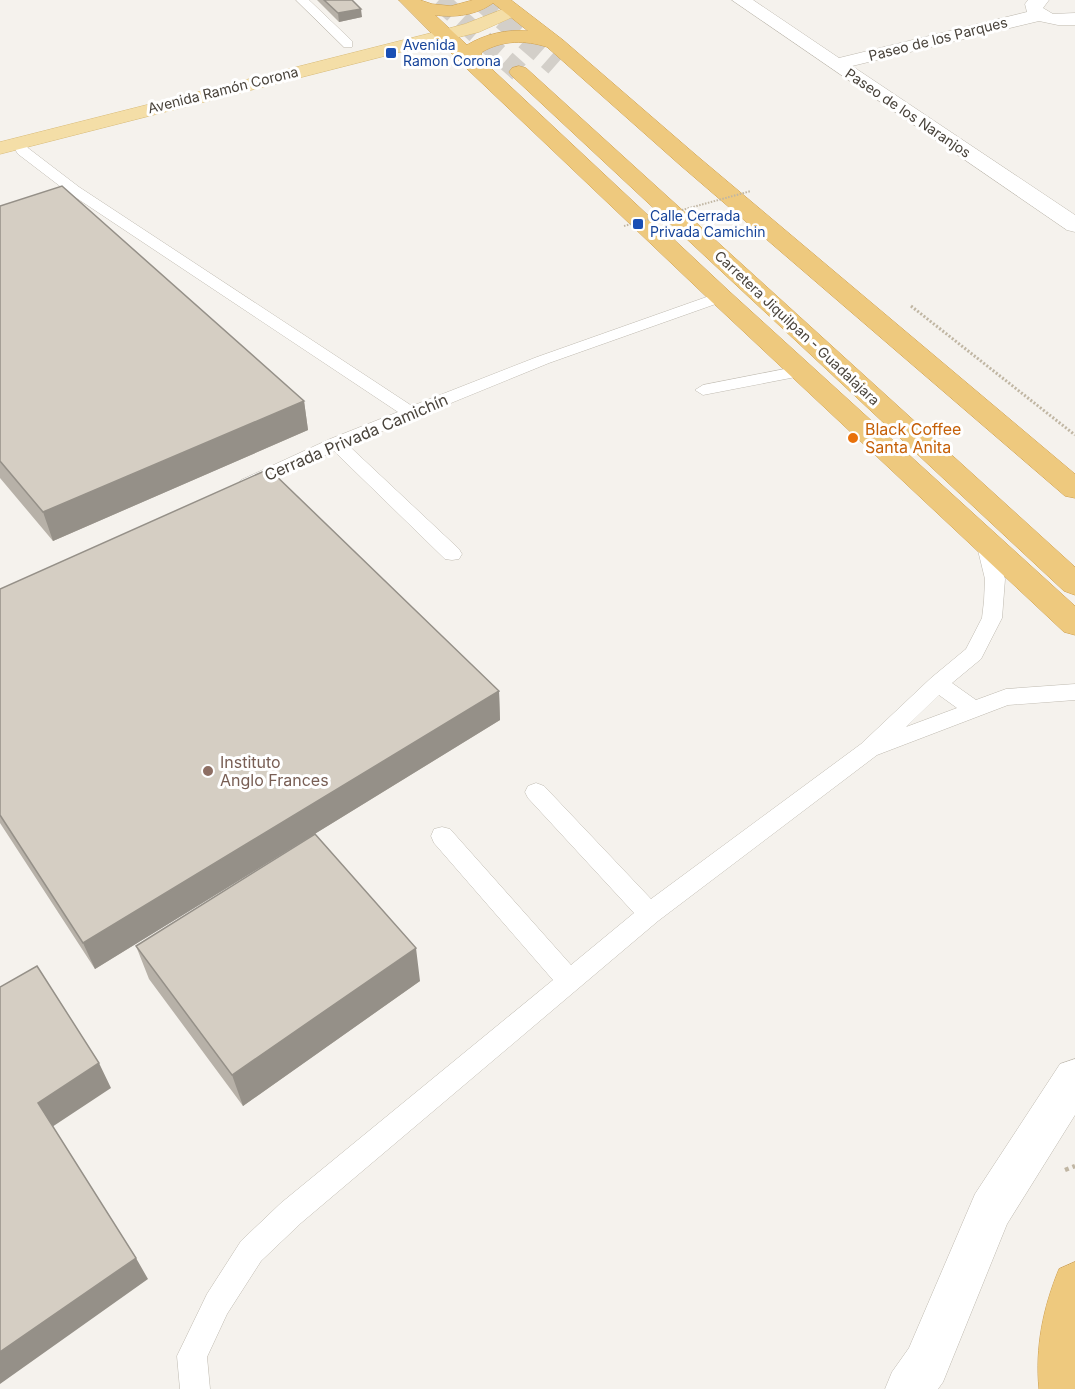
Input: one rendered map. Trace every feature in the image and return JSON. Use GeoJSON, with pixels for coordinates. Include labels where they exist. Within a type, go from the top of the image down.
{"type":"FeatureCollection","features":[{"type":"Feature","properties":{"kind":"highway"},"geometry":{"type":"LineString","coordinates":[[411,2],[430,10],[451,11],[472,7],[486,0]]}},
{"type":"Feature","properties":{"kind":"highway"},"geometry":{"type":"LineString","coordinates":[[411,2],[472,63],[721,297],[984,537],[1075,624]]}},
{"type":"Feature","properties":{"kind":"highway"},"geometry":{"type":"LineString","coordinates":[[505,5],[556,55],[1075,514]]}},
{"type":"Feature","properties":{"kind":"highway"},"geometry":{"type":"LineString","coordinates":[[472,63],[470,58],[474,49],[497,39],[529,37],[556,55],[688,160],[1075,489]]}},
{"type":"Feature","properties":{"kind":"highway","name":"Carretera Jiquilpan - Guadalajara"},"geometry":{"type":"LineString","coordinates":[[519,72],[1075,584]]}},
{"type":"Feature","properties":{"kind":"highway"},"geometry":{"type":"LineString","coordinates":[[1063,1389],[1061,1347],[1068,1307],[1075,1285]]}},
{"type":"Feature","properties":{"kind":"main road","name":"Avenida Ramón Corona"},"geometry":{"type":"LineString","coordinates":[[6,141],[472,28],[505,5]]}},
{"type":"Feature","properties":{"kind":"main road","name":"Avenida Ramón Corona"},"geometry":{"type":"LineString","coordinates":[[6,141],[348,44],[429,18]]}},
{"type":"Feature","properties":{"kind":"street","name":"Paseo de los Naranjos"},"geometry":{"type":"LineString","coordinates":[[741,0],[1075,225]]}},
{"type":"Feature","properties":{"kind":"street","name":"Paseo de los Parques"},"geometry":{"type":"LineString","coordinates":[[837,64],[1043,4],[1051,19],[1075,20]]}},
{"type":"Feature","properties":{"kind":"street"},"geometry":{"type":"LineString","coordinates":[[909,1389],[926,1365],[991,1209],[1075,1078]]}},
{"type":"Feature","properties":{"kind":"lane"},"geometry":{"type":"LineString","coordinates":[[302,0],[348,44]]}},
{"type":"Feature","properties":{"kind":"lane"},"geometry":{"type":"LineString","coordinates":[[6,141],[23,151],[74,190],[411,413]]}},
{"type":"Feature","properties":{"kind":"lane","name":"Cerrada Privada Camichín"},"geometry":{"type":"LineString","coordinates":[[230,492],[336,444],[543,360],[721,297]]}},
{"type":"Feature","properties":{"kind":"lane"},"geometry":{"type":"LineString","coordinates":[[703,390],[800,371]]}},
{"type":"Feature","properties":{"kind":"lane"},"geometry":{"type":"LineString","coordinates":[[336,444],[452,554]]}},
{"type":"Feature","properties":{"kind":"lane"},"geometry":{"type":"LineString","coordinates":[[195,1389],[192,1356],[217,1304],[251,1251],[291,1213],[650,914],[869,750],[938,683],[974,654],[992,618],[995,579],[984,537]]}},
{"type":"Feature","properties":{"kind":"lane"},"geometry":{"type":"LineString","coordinates":[[938,683],[972,708]]}},
{"type":"Feature","properties":{"kind":"lane"},"geometry":{"type":"LineString","coordinates":[[869,750],[972,708],[1006,697],[1075,692]]}},
{"type":"Feature","properties":{"kind":"lane"},"geometry":{"type":"LineString","coordinates":[[536,792],[650,914]]}},
{"type":"Feature","properties":{"kind":"lane"},"geometry":{"type":"LineString","coordinates":[[442,836],[569,980]]}},
{"type":"Feature","properties":{"kind":"path"},"geometry":{"type":"LineString","coordinates":[[624,226],[751,191]]}},
{"type":"Feature","properties":{"kind":"path"},"geometry":{"type":"LineString","coordinates":[[902,299],[1075,435]]}},
{"type":"Feature","properties":{"kind":"building"},"geometry":{"type":"Polygon","coordinates":[[[324,0],[352,0],[361,9],[338,13],[324,0]]]}},
{"type":"Feature","properties":{"kind":"building"},"geometry":{"type":"Polygon","coordinates":[[[62,186],[304,401],[43,512],[0,461],[0,206],[62,186]]]}},
{"type":"Feature","properties":{"kind":"building","name":"Instituto Anglo Frances"},"geometry":{"type":"Polygon","coordinates":[[[269,469],[499,691],[83,943],[0,815],[0,589],[269,469]]]}},
{"type":"Feature","properties":{"kind":"building"},"geometry":{"type":"Polygon","coordinates":[[[315,834],[416,948],[232,1075],[136,946],[315,834]]]}},
{"type":"Feature","properties":{"kind":"building"},"geometry":{"type":"Polygon","coordinates":[[[37,966],[99,1063],[38,1103],[136,1258],[0,1352],[0,987],[37,966]]]}},
{"type":"Feature","properties":{"kind":"tunnel"},"geometry":{"type":"LineString","coordinates":[[439,0],[519,72]]}},
{"type":"Feature","properties":{"kind":"tunnel"},"geometry":{"type":"LineString","coordinates":[[480,0],[555,66]]}},
{"type":"Feature","properties":{"kind":"place","name":"Avenida Ramon Corona"},"geometry":{"type":"Point","coordinates":[391,53]}},
{"type":"Feature","properties":{"kind":"place","name":"Calle Cerrada Privada Camichin"},"geometry":{"type":"Point","coordinates":[638,224]}},
{"type":"Feature","properties":{"kind":"place","name":"Black Coffee Santa Anita"},"geometry":{"type":"Point","coordinates":[853,438]}},
{"type":"Feature","properties":{"kind":"place","name":"Instituto Anglo Frances"},"geometry":{"type":"Point","coordinates":[208,771]}}]}
